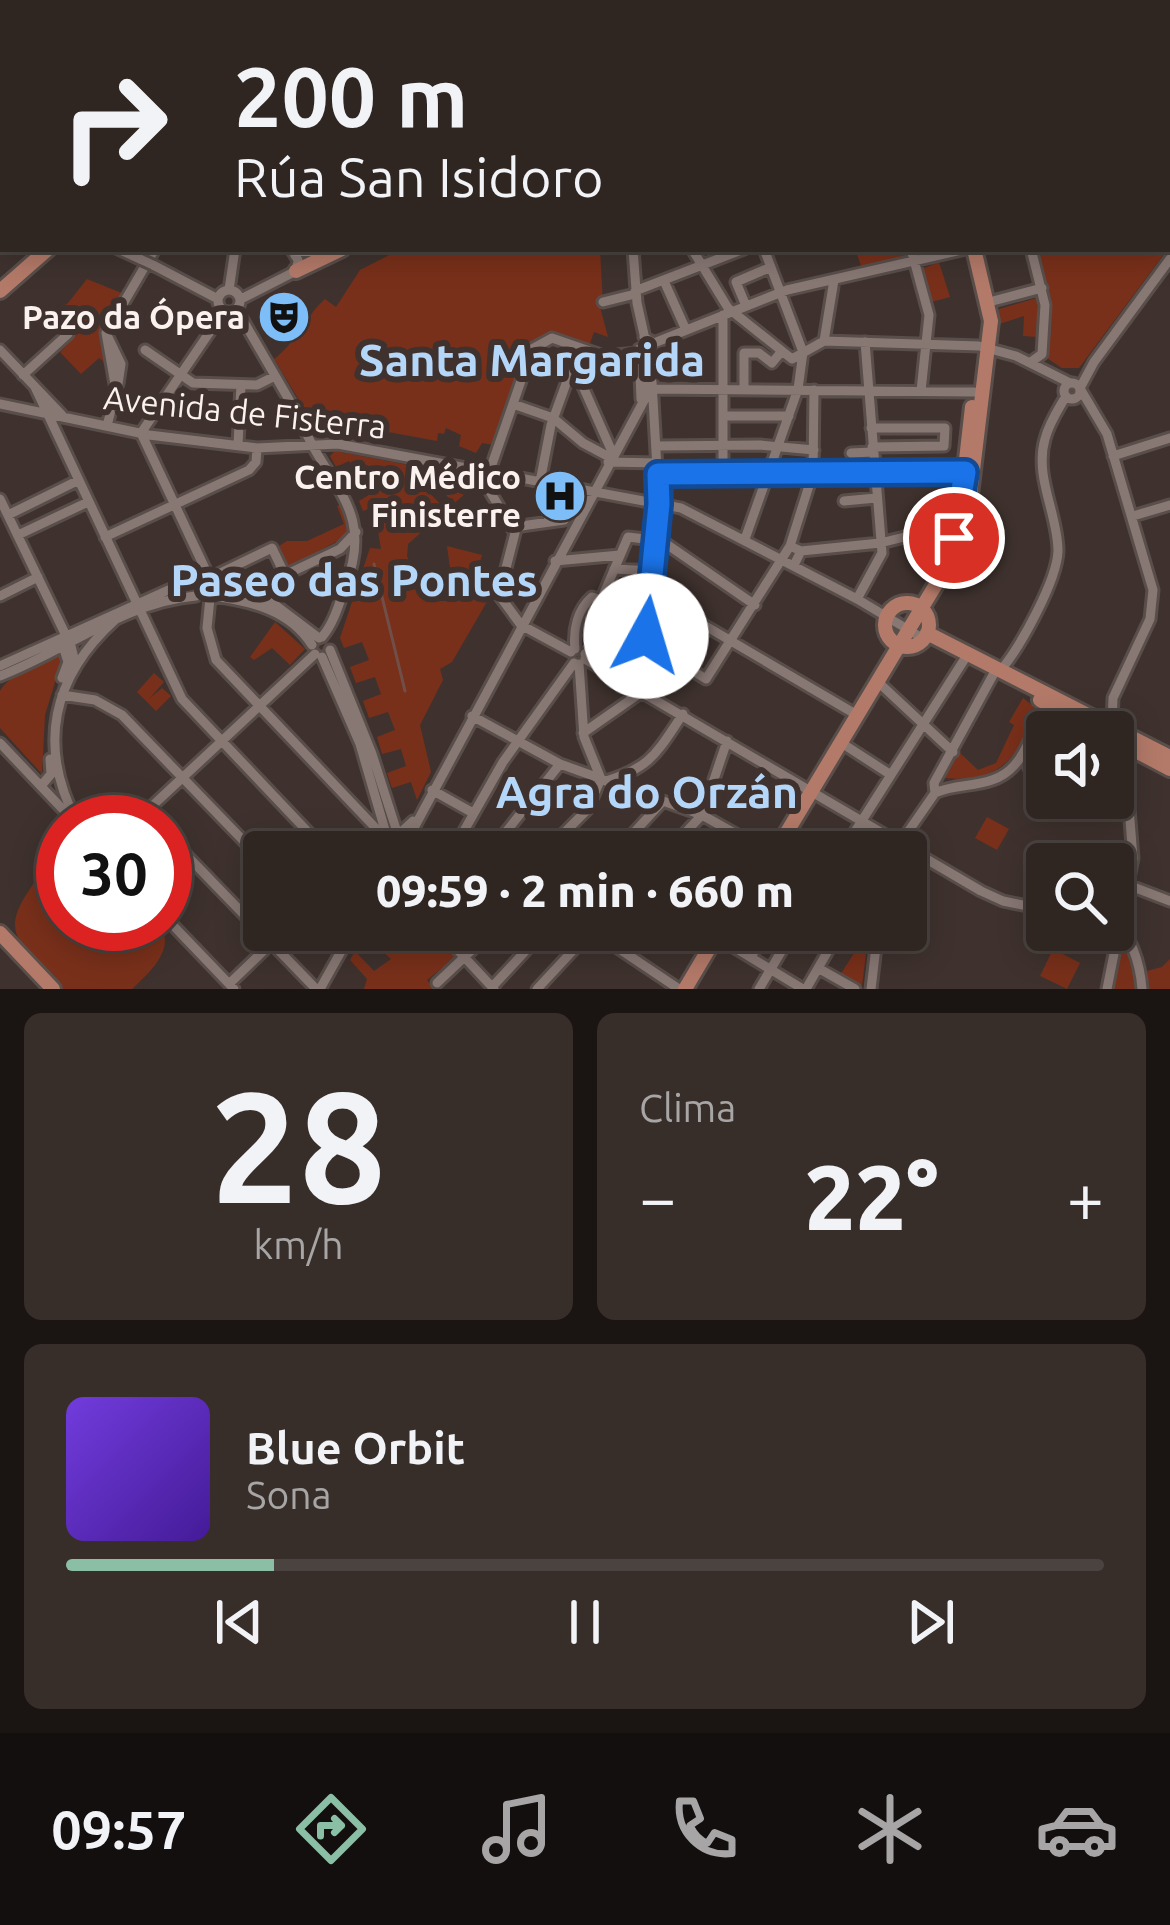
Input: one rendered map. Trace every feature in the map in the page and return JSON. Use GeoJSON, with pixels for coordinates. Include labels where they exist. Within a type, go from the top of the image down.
{"type":"FeatureCollection","features":[{"type":"Feature","properties":{"kind":"main road"},"geometry":{"type":"LineString","coordinates":[[0,291],[45,252]]}},
{"type":"Feature","properties":{"kind":"main road"},"geometry":{"type":"LineString","coordinates":[[296,271],[336,252]]}},
{"type":"Feature","properties":{"kind":"main road"},"geometry":{"type":"LineString","coordinates":[[782,831],[967,530],[989,302],[968,252]]}},
{"type":"Feature","properties":{"kind":"main road"},"geometry":{"type":"LineString","coordinates":[[920,607],[958,524],[983,347],[982,313],[968,252]]}},
{"type":"Feature","properties":{"kind":"main road"},"geometry":{"type":"LineString","coordinates":[[901,604],[920,607],[930,637],[911,647],[896,644],[885,631],[887,616],[901,604]]}},
{"type":"Feature","properties":{"kind":"main road","name":"Avenida de Fisterra"},"geometry":{"type":"LineString","coordinates":[[930,637],[964,660],[1021,681],[1075,710]]}},
{"type":"Feature","properties":{"kind":"main road","name":"Avenida de Fisterra"},"geometry":{"type":"LineString","coordinates":[[930,637],[1050,706]]}},
{"type":"Feature","properties":{"kind":"main road"},"geometry":{"type":"LineString","coordinates":[[808,789],[878,681],[896,644]]}},
{"type":"Feature","properties":{"kind":"main road"},"geometry":{"type":"LineString","coordinates":[[1050,706],[1075,710]]}},
{"type":"Feature","properties":{"kind":"main road","name":"Avenida de Fisterra"},"geometry":{"type":"LineString","coordinates":[[1134,743],[1170,757]]}},
{"type":"Feature","properties":{"kind":"main road","name":"Avenida de Fisterra"},"geometry":{"type":"LineString","coordinates":[[1134,748],[1170,769]]}},
{"type":"Feature","properties":{"kind":"main road"},"geometry":{"type":"LineString","coordinates":[[3,944],[53,989]]}},
{"type":"Feature","properties":{"kind":"main road"},"geometry":{"type":"LineString","coordinates":[[686,989],[711,951]]}},
{"type":"Feature","properties":{"kind":"street"},"geometry":{"type":"LineString","coordinates":[[125,252],[218,299],[224,311]]}},
{"type":"Feature","properties":{"kind":"street"},"geometry":{"type":"LineString","coordinates":[[106,426],[116,390],[106,333],[153,252]]}},
{"type":"Feature","properties":{"kind":"street"},"geometry":{"type":"LineString","coordinates":[[163,795],[321,646],[358,570],[363,538],[356,512],[229,290],[235,252]]}},
{"type":"Feature","properties":{"kind":"street"},"geometry":{"type":"LineString","coordinates":[[294,252],[296,271],[224,311],[141,433],[212,586],[207,628],[211,649],[226,672],[351,802],[386,831]]}},
{"type":"Feature","properties":{"kind":"street"},"geometry":{"type":"LineString","coordinates":[[633,252],[657,446],[659,504],[643,691]]}},
{"type":"Feature","properties":{"kind":"street"},"geometry":{"type":"LineString","coordinates":[[694,252],[728,314],[794,359],[824,340],[983,347],[1033,363],[1089,406],[1114,455],[1151,576],[1153,606],[1113,698],[1102,709],[1069,711]]}},
{"type":"Feature","properties":{"kind":"street"},"geometry":{"type":"LineString","coordinates":[[603,302],[702,266],[726,252]]}},
{"type":"Feature","properties":{"kind":"street"},"geometry":{"type":"LineString","coordinates":[[745,539],[798,389],[803,352],[765,252]]}},
{"type":"Feature","properties":{"kind":"street"},"geometry":{"type":"LineString","coordinates":[[911,252],[929,315],[921,391]]}},
{"type":"Feature","properties":{"kind":"street"},"geometry":{"type":"LineString","coordinates":[[876,831],[683,714],[521,626],[499,595],[514,527],[486,485],[487,472],[532,349],[552,338],[604,356],[647,349],[782,292],[956,252]]}},
{"type":"Feature","properties":{"kind":"street"},"geometry":{"type":"LineString","coordinates":[[1032,252],[1046,319],[1042,354],[1033,363]]}},
{"type":"Feature","properties":{"kind":"street"},"geometry":{"type":"LineString","coordinates":[[910,831],[935,793],[936,779],[994,670],[1011,654],[1048,588],[1056,564],[1056,535],[1042,450],[1060,408],[1170,259]]}},
{"type":"Feature","properties":{"kind":"street"},"geometry":{"type":"LineString","coordinates":[[746,306],[736,282],[771,267]]}},
{"type":"Feature","properties":{"kind":"street"},"geometry":{"type":"LineString","coordinates":[[664,280],[686,330]]}},
{"type":"Feature","properties":{"kind":"street"},"geometry":{"type":"LineString","coordinates":[[824,340],[834,280]]}},
{"type":"Feature","properties":{"kind":"street"},"geometry":{"type":"LineString","coordinates":[[989,302],[1042,288]]}},
{"type":"Feature","properties":{"kind":"street"},"geometry":{"type":"LineString","coordinates":[[218,299],[229,290]]}},
{"type":"Feature","properties":{"kind":"street"},"geometry":{"type":"LineString","coordinates":[[723,474],[728,314]]}},
{"type":"Feature","properties":{"kind":"street"},"geometry":{"type":"LineString","coordinates":[[23,375],[68,334]]}},
{"type":"Feature","properties":{"kind":"street"},"geometry":{"type":"LineString","coordinates":[[857,599],[882,553],[865,342]]}},
{"type":"Feature","properties":{"kind":"street"},"geometry":{"type":"LineString","coordinates":[[540,482],[553,418],[579,348]]}},
{"type":"Feature","properties":{"kind":"street"},"geometry":{"type":"LineString","coordinates":[[405,831],[432,790],[647,391],[647,349]]}},
{"type":"Feature","properties":{"kind":"street"},"geometry":{"type":"LineString","coordinates":[[0,350],[65,418]]}},
{"type":"Feature","properties":{"kind":"street"},"geometry":{"type":"LineString","coordinates":[[146,350],[193,383],[257,386],[275,376]]}},
{"type":"Feature","properties":{"kind":"street"},"geometry":{"type":"LineString","coordinates":[[744,388],[744,353],[759,353],[772,363],[781,352]]}},
{"type":"Feature","properties":{"kind":"street"},"geometry":{"type":"LineString","coordinates":[[573,364],[610,458]]}},
{"type":"Feature","properties":{"kind":"street"},"geometry":{"type":"LineString","coordinates":[[238,445],[241,385]]}},
{"type":"Feature","properties":{"kind":"street"},"geometry":{"type":"LineString","coordinates":[[28,410],[35,387]]}},
{"type":"Feature","properties":{"kind":"street"},"geometry":{"type":"LineString","coordinates":[[35,387],[182,699],[307,831]]}},
{"type":"Feature","properties":{"kind":"street"},"geometry":{"type":"LineString","coordinates":[[794,565],[814,473],[814,389]]}},
{"type":"Feature","properties":{"kind":"street"},"geometry":{"type":"LineString","coordinates":[[647,391],[974,392]]}},
{"type":"Feature","properties":{"kind":"street","name":"Avenida de Fisterra"},"geometry":{"type":"LineString","coordinates":[[0,404],[141,433],[257,448],[320,446],[690,510],[930,637]]}},
{"type":"Feature","properties":{"kind":"street"},"geometry":{"type":"LineString","coordinates":[[513,404],[553,418],[610,458],[658,468],[723,474],[965,472]]}},
{"type":"Feature","properties":{"kind":"street"},"geometry":{"type":"LineString","coordinates":[[852,407],[869,405]]}},
{"type":"Feature","properties":{"kind":"street"},"geometry":{"type":"LineString","coordinates":[[723,416],[789,416]]}},
{"type":"Feature","properties":{"kind":"street"},"geometry":{"type":"LineString","coordinates":[[851,453],[944,446],[945,428],[871,428]]}},
{"type":"Feature","properties":{"kind":"street"},"geometry":{"type":"LineString","coordinates":[[1114,455],[1170,438]]}},
{"type":"Feature","properties":{"kind":"street"},"geometry":{"type":"LineString","coordinates":[[657,446],[760,443],[814,450]]}},
{"type":"Feature","properties":{"kind":"street"},"geometry":{"type":"LineString","coordinates":[[320,446],[357,531],[357,549],[321,646]]}},
{"type":"Feature","properties":{"kind":"street"},"geometry":{"type":"LineString","coordinates":[[105,537],[249,470],[256,462],[257,448]]}},
{"type":"Feature","properties":{"kind":"street"},"geometry":{"type":"LineString","coordinates":[[8,514],[77,481]]}},
{"type":"Feature","properties":{"kind":"street"},"geometry":{"type":"LineString","coordinates":[[548,522],[554,484]]}},
{"type":"Feature","properties":{"kind":"street"},"geometry":{"type":"LineString","coordinates":[[844,500],[876,498]]}},
{"type":"Feature","properties":{"kind":"street"},"geometry":{"type":"LineString","coordinates":[[0,499],[75,664]]}},
{"type":"Feature","properties":{"kind":"street"},"geometry":{"type":"LineString","coordinates":[[18,536],[88,502]]}},
{"type":"Feature","properties":{"kind":"street"},"geometry":{"type":"LineString","coordinates":[[1133,516],[1170,505]]}},
{"type":"Feature","properties":{"kind":"street"},"geometry":{"type":"LineString","coordinates":[[514,527],[564,520]]}},
{"type":"Feature","properties":{"kind":"street"},"geometry":{"type":"LineString","coordinates":[[646,641],[706,679],[782,559],[795,548],[880,543],[958,524]]}},
{"type":"Feature","properties":{"kind":"street"},"geometry":{"type":"LineString","coordinates":[[274,604],[285,575],[340,548],[357,531]]}},
{"type":"Feature","properties":{"kind":"street"},"geometry":{"type":"LineString","coordinates":[[602,598],[628,537],[656,540],[755,605]]}},
{"type":"Feature","properties":{"kind":"street"},"geometry":{"type":"LineString","coordinates":[[0,666],[138,607],[196,596],[272,548],[285,575]]}},
{"type":"Feature","properties":{"kind":"street"},"geometry":{"type":"LineString","coordinates":[[340,548],[357,549]]}},
{"type":"Feature","properties":{"kind":"street"},"geometry":{"type":"LineString","coordinates":[[555,561],[620,555]]}},
{"type":"Feature","properties":{"kind":"street"},"geometry":{"type":"LineString","coordinates":[[614,569],[653,571]]}},
{"type":"Feature","properties":{"kind":"street"},"geometry":{"type":"LineString","coordinates":[[0,596],[38,577]]}},
{"type":"Feature","properties":{"kind":"street"},"geometry":{"type":"LineString","coordinates":[[196,578],[272,610],[321,646],[394,831]]}},
{"type":"Feature","properties":{"kind":"street"},"geometry":{"type":"LineString","coordinates":[[0,680],[64,640],[196,578]]}},
{"type":"Feature","properties":{"kind":"street"},"geometry":{"type":"LineString","coordinates":[[196,578],[192,590],[196,596]]}},
{"type":"Feature","properties":{"kind":"street"},"geometry":{"type":"LineString","coordinates":[[212,586],[274,604],[321,646],[372,754],[395,831]]}},
{"type":"Feature","properties":{"kind":"street"},"geometry":{"type":"LineString","coordinates":[[650,593],[854,714]]}},
{"type":"Feature","properties":{"kind":"street"},"geometry":{"type":"LineString","coordinates":[[463,831],[517,741],[578,657],[597,644],[610,614],[609,603],[592,597],[573,632],[578,657],[583,733],[603,780]]}},
{"type":"Feature","properties":{"kind":"street"},"geometry":{"type":"LineString","coordinates":[[59,795],[55,745],[62,695],[75,664],[116,620]]}},
{"type":"Feature","properties":{"kind":"street"},"geometry":{"type":"LineString","coordinates":[[41,786],[52,770],[51,717],[68,662],[64,640]]}},
{"type":"Feature","properties":{"kind":"street"},"geometry":{"type":"LineString","coordinates":[[1011,654],[1010,668],[1021,681]]}},
{"type":"Feature","properties":{"kind":"street"},"geometry":{"type":"LineString","coordinates":[[856,831],[964,660]]}},
{"type":"Feature","properties":{"kind":"street"},"geometry":{"type":"LineString","coordinates":[[878,681],[952,752]]}},
{"type":"Feature","properties":{"kind":"street"},"geometry":{"type":"LineString","coordinates":[[583,733],[643,691]]}},
{"type":"Feature","properties":{"kind":"street"},"geometry":{"type":"LineString","coordinates":[[62,695],[112,708],[243,840]]}},
{"type":"Feature","properties":{"kind":"street"},"geometry":{"type":"LineString","coordinates":[[1034,697],[1038,711]]}},
{"type":"Feature","properties":{"kind":"street"},"geometry":{"type":"LineString","coordinates":[[1113,698],[1113,711]]}},
{"type":"Feature","properties":{"kind":"street"},"geometry":{"type":"LineString","coordinates":[[1047,711],[1050,706]]}},
{"type":"Feature","properties":{"kind":"street"},"geometry":{"type":"LineString","coordinates":[[566,831],[586,810],[603,780],[636,772],[648,763],[683,714]]}},
{"type":"Feature","properties":{"kind":"street"},"geometry":{"type":"LineString","coordinates":[[472,716],[560,764],[702,815],[731,831]]}},
{"type":"Feature","properties":{"kind":"street"},"geometry":{"type":"LineString","coordinates":[[687,831],[702,815],[727,741]]}},
{"type":"Feature","properties":{"kind":"street"},"geometry":{"type":"LineString","coordinates":[[840,742],[891,776]]}},
{"type":"Feature","properties":{"kind":"street"},"geometry":{"type":"LineString","coordinates":[[1,745],[41,786],[57,795]]}},
{"type":"Feature","properties":{"kind":"street"},"geometry":{"type":"LineString","coordinates":[[935,793],[1002,776],[1026,748]]}},
{"type":"Feature","properties":{"kind":"street"},"geometry":{"type":"LineString","coordinates":[[507,831],[560,764]]}},
{"type":"Feature","properties":{"kind":"street"},"geometry":{"type":"LineString","coordinates":[[936,779],[948,788]]}},
{"type":"Feature","properties":{"kind":"street"},"geometry":{"type":"LineString","coordinates":[[351,802],[373,783]]}},
{"type":"Feature","properties":{"kind":"street"},"geometry":{"type":"LineString","coordinates":[[432,790],[473,813]]}},
{"type":"Feature","properties":{"kind":"street"},"geometry":{"type":"LineString","coordinates":[[635,831],[663,801]]}},
{"type":"Feature","properties":{"kind":"street"},"geometry":{"type":"LineString","coordinates":[[389,813],[404,822],[420,811]]}},
{"type":"Feature","properties":{"kind":"street"},"geometry":{"type":"LineString","coordinates":[[912,825],[912,831]]}},
{"type":"Feature","properties":{"kind":"street"},"geometry":{"type":"LineString","coordinates":[[192,862],[243,915]]}},
{"type":"Feature","properties":{"kind":"street"},"geometry":{"type":"LineString","coordinates":[[927,863],[998,899],[1026,905]]}},
{"type":"Feature","properties":{"kind":"street"},"geometry":{"type":"LineString","coordinates":[[1134,891],[1170,902]]}},
{"type":"Feature","properties":{"kind":"street"},"geometry":{"type":"LineString","coordinates":[[192,946],[231,987],[264,951]]}},
{"type":"Feature","properties":{"kind":"street"},"geometry":{"type":"LineString","coordinates":[[277,951],[318,989],[341,951]]}},
{"type":"Feature","properties":{"kind":"street"},"geometry":{"type":"LineString","coordinates":[[458,951],[493,988],[526,951]]}},
{"type":"Feature","properties":{"kind":"street"},"geometry":{"type":"LineString","coordinates":[[437,983],[466,951]]}},
{"type":"Feature","properties":{"kind":"street"},"geometry":{"type":"LineString","coordinates":[[537,989],[572,951]]}},
{"type":"Feature","properties":{"kind":"street"},"geometry":{"type":"LineString","coordinates":[[625,951],[686,989]]}},
{"type":"Feature","properties":{"kind":"street"},"geometry":{"type":"LineString","coordinates":[[744,951],[804,989],[828,951]]}},
{"type":"Feature","properties":{"kind":"street"},"geometry":{"type":"LineString","coordinates":[[751,957],[755,951]]}},
{"type":"Feature","properties":{"kind":"street"},"geometry":{"type":"LineString","coordinates":[[759,989],[782,951]]}},
{"type":"Feature","properties":{"kind":"street"},"geometry":{"type":"LineString","coordinates":[[871,989],[876,951]]}},
{"type":"Feature","properties":{"kind":"street"},"geometry":{"type":"LineString","coordinates":[[1107,989],[1115,951]]}},
{"type":"Feature","properties":{"kind":"street"},"geometry":{"type":"LineString","coordinates":[[1134,951],[1142,989]]}},
{"type":"Feature","properties":{"kind":"street"},"geometry":{"type":"LineString","coordinates":[[818,968],[855,989]]}},
{"type":"Feature","properties":{"kind":"shaded area"},"geometry":{"type":"Polygon","coordinates":[[[395,252],[600,252],[600,307],[608,337],[594,332],[589,346],[553,332],[528,344],[494,445],[482,443],[476,453],[459,446],[461,435],[446,428],[444,434],[438,433],[437,441],[361,427],[358,435],[316,428],[274,359],[325,299],[336,307],[360,270],[395,252]]]}},
{"type":"Feature","properties":{"kind":"shaded area"},"geometry":{"type":"Polygon","coordinates":[[[856,252],[906,252],[908,261],[863,271],[856,252]]]}},
{"type":"Feature","properties":{"kind":"shaded area"},"geometry":{"type":"Polygon","coordinates":[[[1039,252],[1166,252],[1079,368],[1062,368],[1047,358],[1051,299],[1039,252]]]}},
{"type":"Feature","properties":{"kind":"shaded area"},"geometry":{"type":"Polygon","coordinates":[[[939,262],[950,297],[931,302],[922,269],[939,262]]]}},
{"type":"Feature","properties":{"kind":"shaded area"},"geometry":{"type":"Polygon","coordinates":[[[87,279],[124,294],[103,335],[110,366],[99,358],[81,374],[60,352],[72,340],[51,316],[87,279]]]}},
{"type":"Feature","properties":{"kind":"shaded area"},"geometry":{"type":"Polygon","coordinates":[[[1037,298],[1038,337],[1023,336],[1024,316],[999,324],[999,309],[1037,298]]]}},
{"type":"Feature","properties":{"kind":"shaded area"},"geometry":{"type":"Polygon","coordinates":[[[335,451],[408,465],[441,505],[451,501],[446,495],[453,491],[457,474],[475,485],[408,544],[407,556],[426,602],[478,599],[492,593],[452,662],[440,669],[443,680],[420,725],[431,772],[417,800],[411,782],[392,788],[387,773],[406,766],[401,749],[382,754],[377,737],[395,730],[388,712],[369,718],[363,701],[381,694],[375,677],[356,683],[350,667],[369,660],[362,642],[344,648],[340,638],[370,548],[381,549],[374,507],[363,511],[359,501],[369,495],[349,461],[336,467],[330,456],[335,451]]]}},
{"type":"Feature","properties":{"kind":"shaded area"},"geometry":{"type":"Polygon","coordinates":[[[340,505],[350,519],[347,536],[288,567],[279,546],[307,541],[344,524],[340,505]]]}},
{"type":"Feature","properties":{"kind":"shaded area"},"geometry":{"type":"Polygon","coordinates":[[[447,546],[482,555],[477,573],[451,575],[447,546]]]}},
{"type":"Feature","properties":{"kind":"shaded area"},"geometry":{"type":"Polygon","coordinates":[[[275,622],[305,649],[290,665],[272,648],[254,660],[250,657],[275,622]]]}},
{"type":"Feature","properties":{"kind":"shaded area"},"geometry":{"type":"Polygon","coordinates":[[[56,655],[62,659],[45,715],[42,774],[0,728],[0,691],[18,674],[56,655]]]}},
{"type":"Feature","properties":{"kind":"shaded area"},"geometry":{"type":"Polygon","coordinates":[[[154,673],[164,682],[149,699],[162,688],[171,696],[156,711],[137,692],[154,673]]]}},
{"type":"Feature","properties":{"kind":"shaded area"},"geometry":{"type":"Polygon","coordinates":[[[1023,698],[1033,706],[1034,711],[1026,711],[1026,734],[1002,766],[978,777],[945,778],[959,752],[978,770],[996,763],[1014,725],[1009,722],[1023,698]]]}},
{"type":"Feature","properties":{"kind":"shaded area"},"geometry":{"type":"Polygon","coordinates":[[[987,817],[1009,829],[997,850],[975,838],[987,817]]]}},
{"type":"Feature","properties":{"kind":"shaded area"},"geometry":{"type":"Polygon","coordinates":[[[36,881],[36,951],[163,951],[132,989],[61,989],[20,941],[15,929],[21,903],[36,881]]]}},
{"type":"Feature","properties":{"kind":"shaded area"},"geometry":{"type":"Polygon","coordinates":[[[1134,942],[1143,972],[1162,967],[1170,959],[1170,989],[1112,989],[1119,951],[1134,951],[1134,942]]]}},
{"type":"Feature","properties":{"kind":"shaded area"},"geometry":{"type":"Polygon","coordinates":[[[355,951],[374,971],[391,959],[382,951],[450,951],[456,957],[427,980],[430,984],[435,980],[441,989],[364,989],[367,979],[350,960],[355,951]]]}},
{"type":"Feature","properties":{"kind":"shaded area"},"geometry":{"type":"Polygon","coordinates":[[[855,951],[866,951],[862,986],[840,975],[855,951]]]}},
{"type":"Feature","properties":{"kind":"shaded area"},"geometry":{"type":"Polygon","coordinates":[[[1052,951],[1080,963],[1067,989],[1040,976],[1052,951]]]}},
{"type":"Feature","properties":{"kind":"waterway"},"geometry":{"type":"LineString","coordinates":[[374,564],[405,691]]}},
{"type":"Feature","properties":{"kind":"place","name":"Pazo da Ópera"},"geometry":{"type":"Point","coordinates":[284,317]}},
{"type":"Feature","properties":{"kind":"place","name":"Centro Médico Finisterre"},"geometry":{"type":"Point","coordinates":[560,496]}},
{"type":"Feature","properties":{"kind":"district","name":"Santa Margarida"},"geometry":{"type":"Point","coordinates":[532,360]}},
{"type":"Feature","properties":{"kind":"district","name":"Paseo das Pontes"},"geometry":{"type":"Point","coordinates":[354,580]}},
{"type":"Feature","properties":{"kind":"district","name":"Agra do Orzán"},"geometry":{"type":"Point","coordinates":[647,792]}},
{"type":"Feature","properties":{"kind":"route"},"geometry":{"type":"LineString","coordinates":[[646,636],[658,474],[965,472],[954,538]]}}]}
